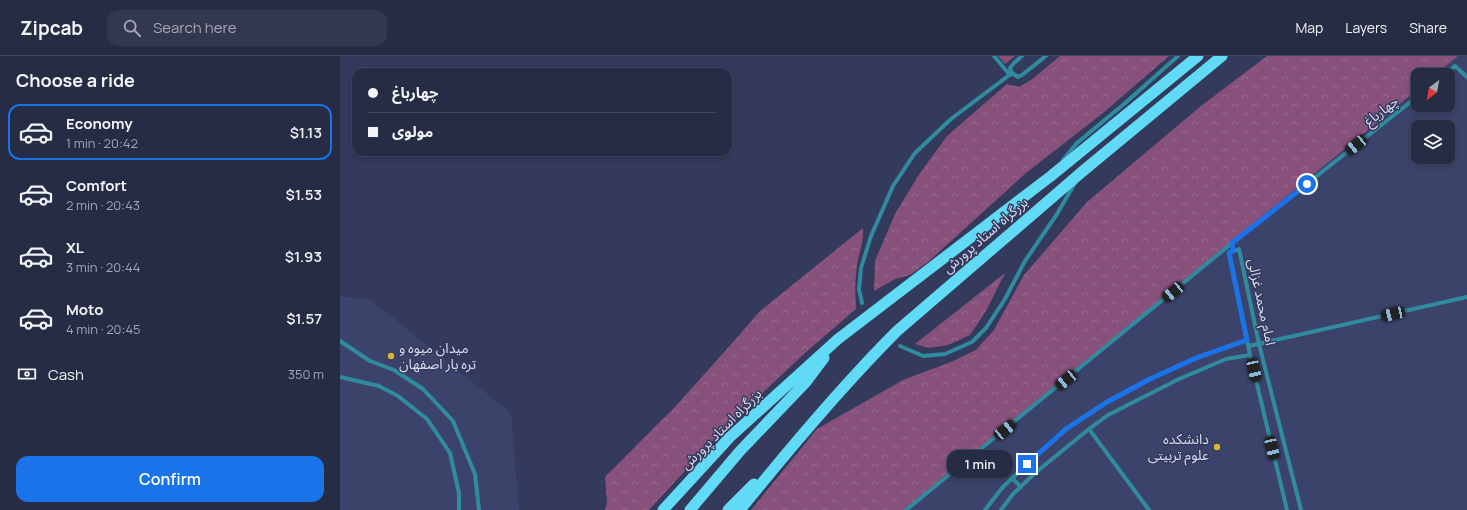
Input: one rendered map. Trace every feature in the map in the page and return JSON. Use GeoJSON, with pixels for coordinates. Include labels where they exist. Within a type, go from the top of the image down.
{"type":"FeatureCollection","features":[{"type":"Feature","properties":{"kind":"highway","name":"بزرگراه استاد پرورش"},"geometry":{"type":"LineString","coordinates":[[663,510],[730,437],[838,338],[1051,176],[1198,56]]}},
{"type":"Feature","properties":{"kind":"highway","name":"بزرگراه استاد پرورش"},"geometry":{"type":"LineString","coordinates":[[728,510],[784,455],[897,331],[1083,171],[1222,56]]}},
{"type":"Feature","properties":{"kind":"highway","name":"بزرگراه استاد پرورش"},"geometry":{"type":"LineString","coordinates":[[690,510],[740,452],[806,382],[838,338]]}},
{"type":"Feature","properties":{"kind":"highway","name":"بزرگراه استاد پرورش"},"geometry":{"type":"LineString","coordinates":[[740,510],[784,455]]}},
{"type":"Feature","properties":{"kind":"lane"},"geometry":{"type":"LineString","coordinates":[[994,56],[1011,74],[1018,77],[1046,56]]}},
{"type":"Feature","properties":{"kind":"lane"},"geometry":{"type":"LineString","coordinates":[[1011,74],[1010,68],[1022,56]]}},
{"type":"Feature","properties":{"kind":"lane"},"geometry":{"type":"LineString","coordinates":[[1051,176],[1077,143],[1178,56]]}},
{"type":"Feature","properties":{"kind":"lane"},"geometry":{"type":"LineString","coordinates":[[1453,68],[1455,66],[1467,77]]}},
{"type":"Feature","properties":{"kind":"lane"},"geometry":{"type":"LineString","coordinates":[[862,303],[859,289],[861,268],[870,236],[894,186],[915,153],[951,119],[1011,74]]}},
{"type":"Feature","properties":{"kind":"lane","name":"چهارباغ"},"geometry":{"type":"LineString","coordinates":[[906,510],[1232,243],[1411,102]]}},
{"type":"Feature","properties":{"kind":"lane"},"geometry":{"type":"LineString","coordinates":[[900,346],[924,356],[945,354],[972,342],[986,328],[1005,299],[1025,261],[1057,214],[1083,171]]}},
{"type":"Feature","properties":{"kind":"lane"},"geometry":{"type":"LineString","coordinates":[[1232,243],[1233,251]]}},
{"type":"Feature","properties":{"kind":"lane","name":"امام محمد غزالی"},"geometry":{"type":"LineString","coordinates":[[1287,510],[1250,355],[1229,253],[1239,249],[1259,344],[1301,510]]}},
{"type":"Feature","properties":{"kind":"lane"},"geometry":{"type":"LineString","coordinates":[[1249,346],[1467,297]]}},
{"type":"Feature","properties":{"kind":"lane"},"geometry":{"type":"LineString","coordinates":[[985,510],[1012,478],[1066,429],[1107,402],[1150,379],[1196,358],[1247,340]]}},
{"type":"Feature","properties":{"kind":"lane"},"geometry":{"type":"LineString","coordinates":[[340,341],[370,361],[394,370],[423,389],[453,421],[475,474],[479,510]]}},
{"type":"Feature","properties":{"kind":"lane"},"geometry":{"type":"LineString","coordinates":[[1002,510],[1020,487],[1108,415],[1179,379],[1226,359],[1250,355]]}},
{"type":"Feature","properties":{"kind":"lane"},"geometry":{"type":"LineString","coordinates":[[340,377],[379,386],[398,396],[428,419],[450,454],[460,493],[459,510]]}},
{"type":"Feature","properties":{"kind":"lane"},"geometry":{"type":"LineString","coordinates":[[1089,429],[1149,510]]}},
{"type":"Feature","properties":{"kind":"lane"},"geometry":{"type":"LineString","coordinates":[[1012,478],[1020,487]]}},
{"type":"Feature","properties":{"kind":"shaded area"},"geometry":{"type":"Polygon","coordinates":[[[1458,56],[1467,56],[1467,510],[903,510],[1411,95],[1411,112],[1455,112],[1455,68],[1443,68],[1458,56]]]}},
{"type":"Feature","properties":{"kind":"shaded area","name":"میدان میوه و تره بار اصفهان"},"geometry":{"type":"Polygon","coordinates":[[[340,296],[371,300],[511,413],[519,510],[340,510],[340,296]]]}},
{"type":"Feature","properties":{"kind":"green space"},"geometry":{"type":"Polygon","coordinates":[[[998,56],[1015,56],[1005,64],[998,56]]]}},
{"type":"Feature","properties":{"kind":"green space"},"geometry":{"type":"Polygon","coordinates":[[[1060,56],[1169,56],[1103,113],[1026,173],[928,262],[910,275],[895,279],[874,291],[875,261],[895,214],[918,176],[947,136],[1007,84],[1019,87],[1031,80],[1060,56]]]}},
{"type":"Feature","properties":{"kind":"green space"},"geometry":{"type":"Polygon","coordinates":[[[1267,56],[1458,56],[1443,68],[1411,68],[1411,95],[903,510],[751,510],[817,429],[903,380],[951,362],[976,350],[994,330],[1024,275],[1087,202],[1201,106],[1267,56]]]}},
{"type":"Feature","properties":{"kind":"green space"},"geometry":{"type":"Polygon","coordinates":[[[863,228],[863,238],[856,276],[856,309],[805,353],[717,436],[649,510],[605,510],[607,502],[605,477],[674,408],[759,312],[863,228]]]}},
{"type":"Feature","properties":{"kind":"green space"},"geometry":{"type":"Polygon","coordinates":[[[1005,273],[986,311],[970,335],[948,345],[929,348],[915,344],[1005,273]]]}},
{"type":"Feature","properties":{"kind":"place","name":"میدان میوه و تره بار اصفهان"},"geometry":{"type":"Point","coordinates":[391,356]}},
{"type":"Feature","properties":{"kind":"place","name":"دانشکده علوم تربیتی"},"geometry":{"type":"Point","coordinates":[1217,447]}},
{"type":"Feature","properties":{"kind":"route"},"geometry":{"type":"LineString","coordinates":[[1027,464],[1066,429],[1107,402],[1150,379],[1196,358],[1247,340],[1229,253],[1233,251],[1232,243],[1307,184]]}}]}
